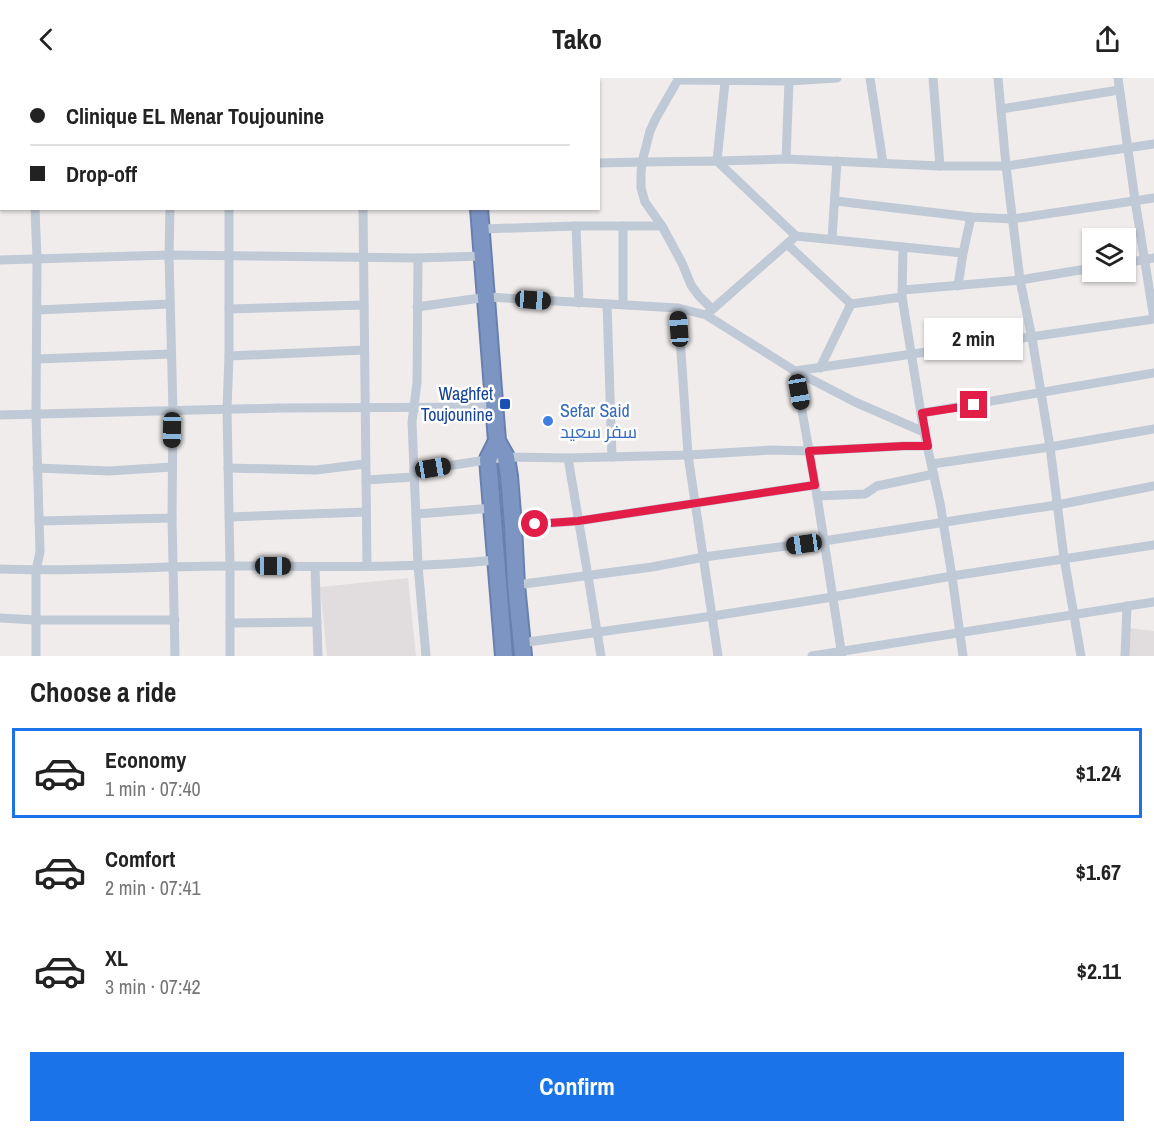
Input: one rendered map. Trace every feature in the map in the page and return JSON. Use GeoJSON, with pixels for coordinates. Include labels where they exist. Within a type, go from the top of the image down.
{"type":"FeatureCollection","features":[{"type":"Feature","properties":{"kind":"highway"},"geometry":{"type":"LineString","coordinates":[[479,210],[497,441],[506,457],[522,650]]}},
{"type":"Feature","properties":{"kind":"highway"},"geometry":{"type":"LineString","coordinates":[[497,441],[488,459],[504,656]]}},
{"type":"Feature","properties":{"kind":"street"},"geometry":{"type":"LineString","coordinates":[[837,78],[725,82],[679,79],[650,131],[640,173],[641,188],[645,202],[662,226],[691,285],[709,312],[795,372],[855,402],[924,432]]}},
{"type":"Feature","properties":{"kind":"street"},"geometry":{"type":"LineString","coordinates":[[870,78],[883,163]]}},
{"type":"Feature","properties":{"kind":"street"},"geometry":{"type":"LineString","coordinates":[[933,78],[940,166]]}},
{"type":"Feature","properties":{"kind":"street"},"geometry":{"type":"LineString","coordinates":[[998,78],[1020,280],[1050,447],[1064,558],[1081,656]]}},
{"type":"Feature","properties":{"kind":"street"},"geometry":{"type":"LineString","coordinates":[[795,372],[1154,319],[1134,200],[1118,78]]}},
{"type":"Feature","properties":{"kind":"street"},"geometry":{"type":"LineString","coordinates":[[786,159],[789,80]]}},
{"type":"Feature","properties":{"kind":"street"},"geometry":{"type":"LineString","coordinates":[[717,161],[725,82]]}},
{"type":"Feature","properties":{"kind":"street"},"geometry":{"type":"LineString","coordinates":[[1001,109],[1119,90]]}},
{"type":"Feature","properties":{"kind":"street"},"geometry":{"type":"LineString","coordinates":[[600,163],[786,159],[940,166],[1006,166],[1154,144]]}},
{"type":"Feature","properties":{"kind":"street"},"geometry":{"type":"LineString","coordinates":[[717,161],[796,236],[963,253]]}},
{"type":"Feature","properties":{"kind":"street"},"geometry":{"type":"LineString","coordinates":[[832,239],[837,161]]}},
{"type":"Feature","properties":{"kind":"street"},"geometry":{"type":"LineString","coordinates":[[836,201],[971,217],[1013,219],[1154,198]]}},
{"type":"Feature","properties":{"kind":"street"},"geometry":{"type":"LineString","coordinates":[[34,210],[37,259],[36,414],[40,552],[36,570],[36,656]]}},
{"type":"Feature","properties":{"kind":"street"},"geometry":{"type":"LineString","coordinates":[[170,210],[175,656]]}},
{"type":"Feature","properties":{"kind":"street"},"geometry":{"type":"LineString","coordinates":[[229,210],[227,409],[230,656]]}},
{"type":"Feature","properties":{"kind":"street"},"geometry":{"type":"LineString","coordinates":[[363,210],[367,565]]}},
{"type":"Feature","properties":{"kind":"street"},"geometry":{"type":"LineString","coordinates":[[958,286],[971,217]]}},
{"type":"Feature","properties":{"kind":"street"},"geometry":{"type":"LineString","coordinates":[[576,226],[579,303]]}},
{"type":"Feature","properties":{"kind":"street"},"geometry":{"type":"LineString","coordinates":[[623,226],[623,304]]}},
{"type":"Feature","properties":{"kind":"street"},"geometry":{"type":"LineString","coordinates":[[482,229],[662,226]]}},
{"type":"Feature","properties":{"kind":"street"},"geometry":{"type":"LineString","coordinates":[[417,307],[487,297],[623,304],[709,312],[796,236]]}},
{"type":"Feature","properties":{"kind":"street"},"geometry":{"type":"LineString","coordinates":[[787,244],[851,304]]}},
{"type":"Feature","properties":{"kind":"street"},"geometry":{"type":"LineString","coordinates":[[903,247],[903,293],[912,355],[924,432],[952,576],[963,656]]}},
{"type":"Feature","properties":{"kind":"street"},"geometry":{"type":"LineString","coordinates":[[0,260],[169,255],[417,258],[483,256]]}},
{"type":"Feature","properties":{"kind":"street"},"geometry":{"type":"LineString","coordinates":[[417,258],[417,383],[412,422],[418,565],[426,656]]}},
{"type":"Feature","properties":{"kind":"street"},"geometry":{"type":"LineString","coordinates":[[1136,261],[1154,258]]}},
{"type":"Feature","properties":{"kind":"street"},"geometry":{"type":"LineString","coordinates":[[851,304],[903,293],[1020,280],[1082,270]]}},
{"type":"Feature","properties":{"kind":"street"},"geometry":{"type":"LineString","coordinates":[[37,310],[170,304]]}},
{"type":"Feature","properties":{"kind":"street"},"geometry":{"type":"LineString","coordinates":[[607,304],[612,457]]}},
{"type":"Feature","properties":{"kind":"street"},"geometry":{"type":"LineString","coordinates":[[820,368],[851,304]]}},
{"type":"Feature","properties":{"kind":"street"},"geometry":{"type":"LineString","coordinates":[[229,309],[364,305]]}},
{"type":"Feature","properties":{"kind":"street"},"geometry":{"type":"LineString","coordinates":[[678,308],[688,454],[718,656]]}},
{"type":"Feature","properties":{"kind":"street"},"geometry":{"type":"LineString","coordinates":[[229,356],[364,350]]}},
{"type":"Feature","properties":{"kind":"street"},"geometry":{"type":"LineString","coordinates":[[37,359],[171,354]]}},
{"type":"Feature","properties":{"kind":"street"},"geometry":{"type":"LineString","coordinates":[[795,372],[818,496],[842,654]]}},
{"type":"Feature","properties":{"kind":"street"},"geometry":{"type":"LineString","coordinates":[[922,413],[1154,373]]}},
{"type":"Feature","properties":{"kind":"street"},"geometry":{"type":"LineString","coordinates":[[0,415],[227,409],[496,407]]}},
{"type":"Feature","properties":{"kind":"street"},"geometry":{"type":"LineString","coordinates":[[818,496],[865,494],[877,486],[933,469],[1154,429]]}},
{"type":"Feature","properties":{"kind":"street"},"geometry":{"type":"LineString","coordinates":[[366,480],[414,474],[506,457],[612,457],[928,446]]}},
{"type":"Feature","properties":{"kind":"street"},"geometry":{"type":"LineString","coordinates":[[568,458],[601,656]]}},
{"type":"Feature","properties":{"kind":"street"},"geometry":{"type":"LineString","coordinates":[[228,468],[316,470],[365,464]]}},
{"type":"Feature","properties":{"kind":"street"},"geometry":{"type":"LineString","coordinates":[[37,468],[109,471],[172,467]]}},
{"type":"Feature","properties":{"kind":"street"},"geometry":{"type":"LineString","coordinates":[[513,526],[578,521],[815,485]]}},
{"type":"Feature","properties":{"kind":"street"},"geometry":{"type":"LineString","coordinates":[[516,585],[1057,505],[1154,486]]}},
{"type":"Feature","properties":{"kind":"street"},"geometry":{"type":"LineString","coordinates":[[417,514],[493,507]]}},
{"type":"Feature","properties":{"kind":"street"},"geometry":{"type":"LineString","coordinates":[[229,517],[366,512]]}},
{"type":"Feature","properties":{"kind":"street"},"geometry":{"type":"LineString","coordinates":[[39,520],[172,518]]}},
{"type":"Feature","properties":{"kind":"street"},"geometry":{"type":"LineString","coordinates":[[522,650],[597,633],[1154,545]]}},
{"type":"Feature","properties":{"kind":"street"},"geometry":{"type":"LineString","coordinates":[[0,569],[315,567],[454,564],[496,560]]}},
{"type":"Feature","properties":{"kind":"street"},"geometry":{"type":"LineString","coordinates":[[315,567],[318,656]]}},
{"type":"Feature","properties":{"kind":"street"},"geometry":{"type":"LineString","coordinates":[[812,656],[842,654],[959,632],[1154,602]]}},
{"type":"Feature","properties":{"kind":"street"},"geometry":{"type":"LineString","coordinates":[[1125,656],[1127,606]]}},
{"type":"Feature","properties":{"kind":"street"},"geometry":{"type":"LineString","coordinates":[[0,618],[175,620]]}},
{"type":"Feature","properties":{"kind":"street"},"geometry":{"type":"LineString","coordinates":[[230,623],[317,622]]}},
{"type":"Feature","properties":{"kind":"shaded area"},"geometry":{"type":"Polygon","coordinates":[[[408,578],[416,656],[327,656],[320,587],[408,578]]]}},
{"type":"Feature","properties":{"kind":"shaded area"},"geometry":{"type":"Polygon","coordinates":[[[1130,628],[1154,631],[1154,656],[1128,656],[1130,628]]]}},
{"type":"Feature","properties":{"kind":"place","name":"Waghfet Toujounine"},"geometry":{"type":"Point","coordinates":[505,404]}},
{"type":"Feature","properties":{"kind":"place","name":"Sefar Said سفر سعيد"},"geometry":{"type":"Point","coordinates":[548,421]}},
{"type":"Feature","properties":{"kind":"route"},"geometry":{"type":"LineString","coordinates":[[535,524],[578,521],[815,485],[809,451],[928,446],[922,413],[974,405]]}}]}
